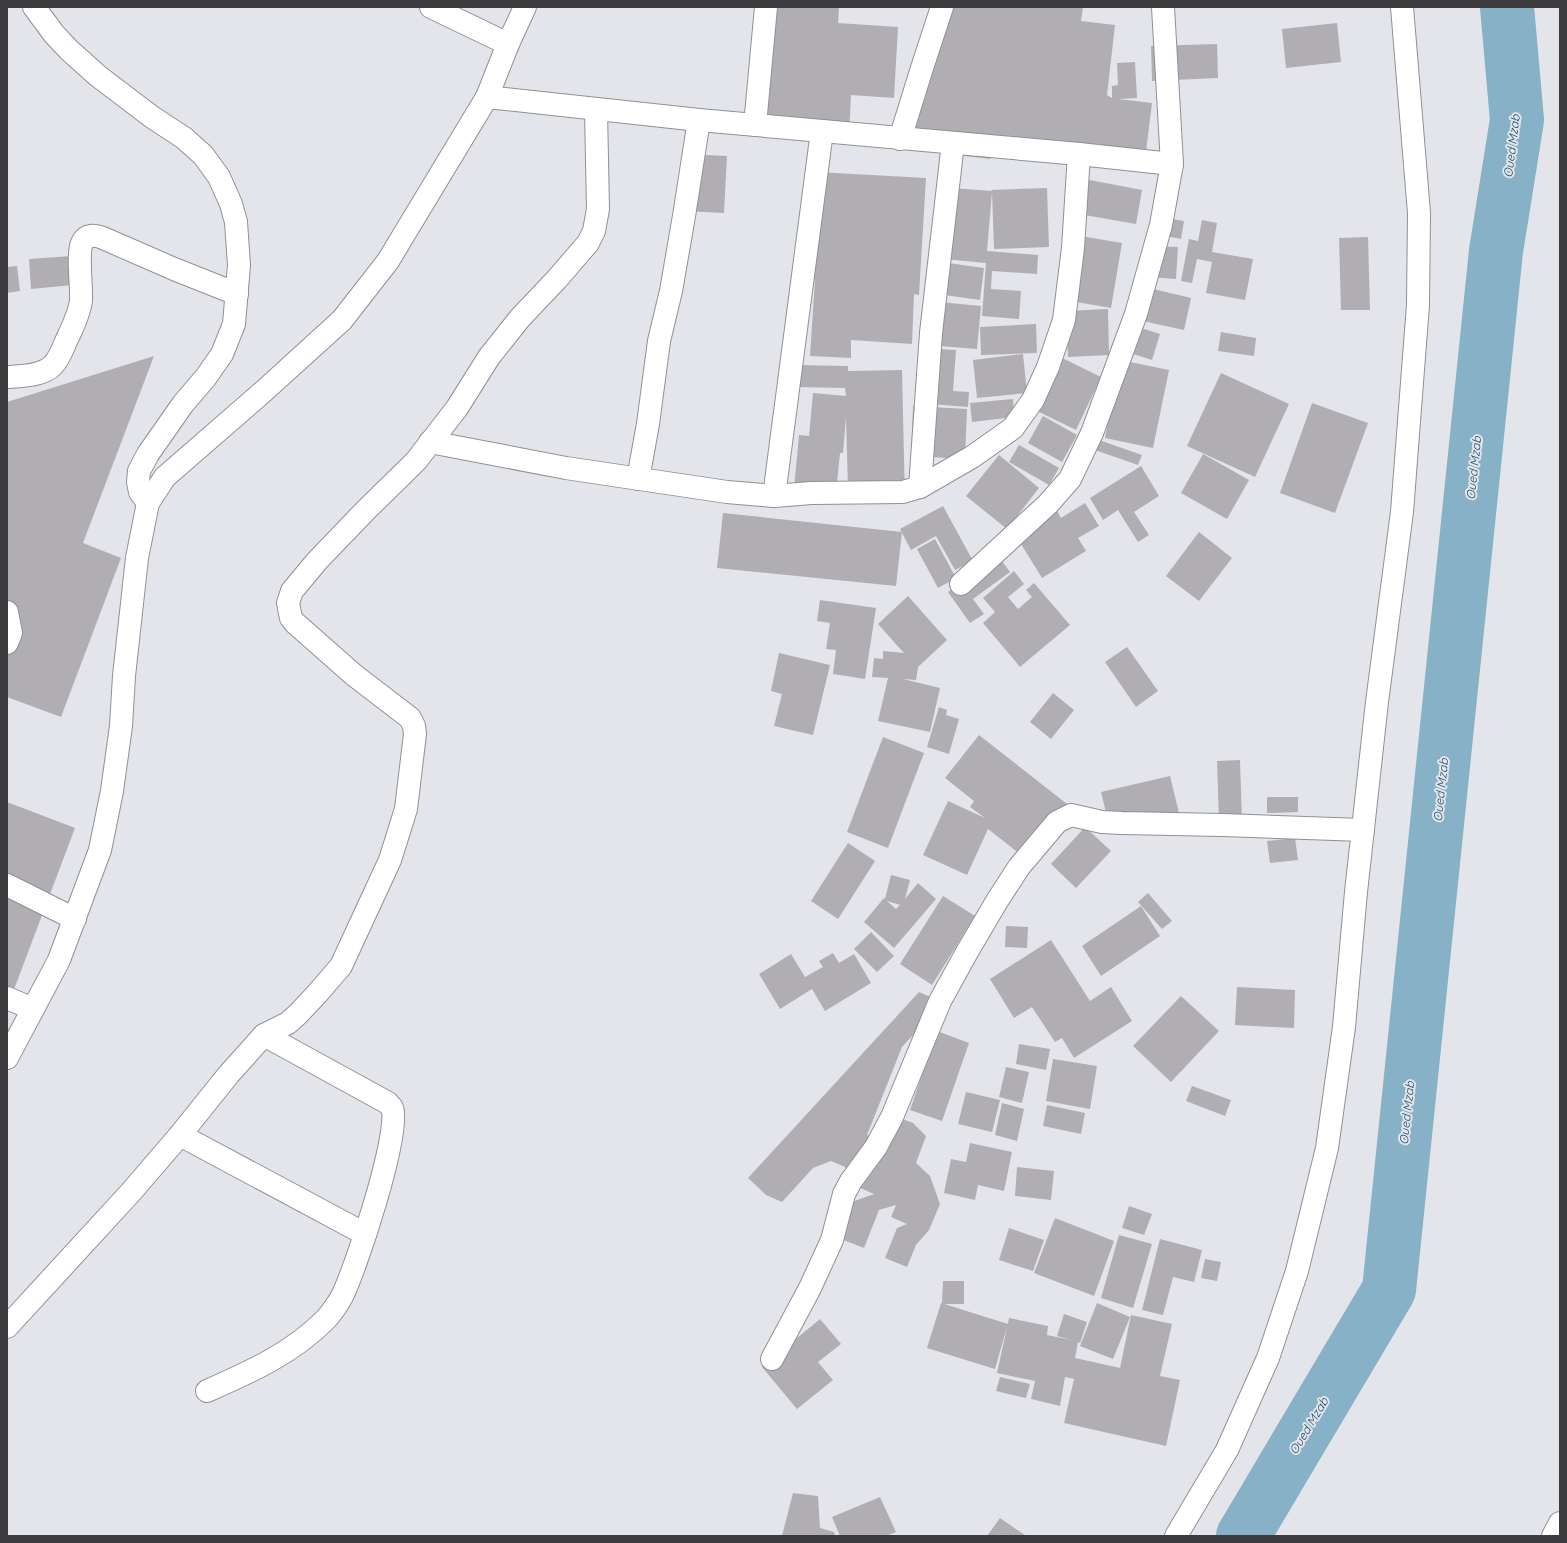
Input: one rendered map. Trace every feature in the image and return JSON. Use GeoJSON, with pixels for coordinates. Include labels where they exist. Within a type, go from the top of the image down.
{"type":"FeatureCollection","features":[{"type":"Feature","properties":{"kind":"street"},"geometry":{"type":"LineString","coordinates":[[34,7],[54,34],[98,76],[152,117],[184,138],[203,155],[219,177],[231,204],[236,222],[239,265],[234,324],[222,354],[206,377],[183,404],[148,454],[139,471],[138,482],[140,492],[148,503]]}},
{"type":"Feature","properties":{"kind":"street"},"geometry":{"type":"LineString","coordinates":[[433,7],[508,44]]}},
{"type":"Feature","properties":{"kind":"street"},"geometry":{"type":"LineString","coordinates":[[7,1058],[59,960],[100,850],[112,791],[121,726],[124,676],[136,565],[148,503],[165,477],[265,390],[342,320],[388,261],[486,97],[525,7]]}},
{"type":"Feature","properties":{"kind":"street"},"geometry":{"type":"LineString","coordinates":[[755,125],[766,7]]}},
{"type":"Feature","properties":{"kind":"street"},"geometry":{"type":"LineString","coordinates":[[900,139],[942,7]]}},
{"type":"Feature","properties":{"kind":"street"},"geometry":{"type":"LineString","coordinates":[[961,584],[1043,509],[1070,478],[1092,433],[1136,314],[1161,225],[1172,164],[1163,7]]}},
{"type":"Feature","properties":{"kind":"street"},"geometry":{"type":"LineString","coordinates":[[1176,1536],[1227,1450],[1268,1358],[1297,1271],[1327,1148],[1344,1027],[1356,892],[1377,702],[1402,512],[1418,305],[1419,213],[1402,7]]}},
{"type":"Feature","properties":{"kind":"street"},"geometry":{"type":"LineString","coordinates":[[486,97],[596,110],[900,139],[1079,154],[1172,164]]}},
{"type":"Feature","properties":{"kind":"street"},"geometry":{"type":"LineString","coordinates":[[7,1327],[130,1192],[180,1135],[229,1074],[264,1035],[288,1023],[297,1015],[341,966],[390,860],[406,809],[415,734],[414,726],[410,718],[354,674],[295,623],[292,618],[288,602],[292,591],[317,561],[416,461],[457,408],[494,352],[520,318],[578,256],[588,243],[594,231],[598,209],[596,110]]}},
{"type":"Feature","properties":{"kind":"street"},"geometry":{"type":"LineString","coordinates":[[638,479],[648,424],[659,341],[671,291],[699,120]]}},
{"type":"Feature","properties":{"kind":"street"},"geometry":{"type":"LineString","coordinates":[[774,496],[822,131]]}},
{"type":"Feature","properties":{"kind":"street"},"geometry":{"type":"LineString","coordinates":[[920,487],[931,333],[953,143]]}},
{"type":"Feature","properties":{"kind":"street"},"geometry":{"type":"LineString","coordinates":[[430,442],[566,468],[727,492],[774,496],[811,493],[903,492],[920,487],[972,457],[1013,428],[1033,400],[1048,367],[1064,320],[1073,248],[1079,154]]}},
{"type":"Feature","properties":{"kind":"street"},"geometry":{"type":"LineString","coordinates":[[7,377],[28,375],[43,371],[53,365],[59,356],[78,317],[81,301],[80,251],[82,243],[86,237],[94,235],[103,238],[174,269],[237,294]]}},
{"type":"Feature","properties":{"kind":"street"},"geometry":{"type":"LineString","coordinates":[[7,612],[11,632],[7,643]]}},
{"type":"Feature","properties":{"kind":"street"},"geometry":{"type":"LineString","coordinates":[[772,1359],[810,1288],[832,1240],[844,1194],[876,1147],[889,1123],[940,1001],[997,901],[1019,867],[1057,822],[1071,815],[1102,822],[1363,830]]}},
{"type":"Feature","properties":{"kind":"street"},"geometry":{"type":"LineString","coordinates":[[7,885],[75,919]]}},
{"type":"Feature","properties":{"kind":"street"},"geometry":{"type":"LineString","coordinates":[[7,998],[33,1009]]}},
{"type":"Feature","properties":{"kind":"street"},"geometry":{"type":"LineString","coordinates":[[207,1391],[245,1374],[285,1352],[308,1335],[327,1318],[341,1299],[366,1234],[385,1166],[393,1126],[392,1108],[388,1104],[264,1035]]}},
{"type":"Feature","properties":{"kind":"street"},"geometry":{"type":"LineString","coordinates":[[180,1135],[366,1234]]}},
{"type":"Feature","properties":{"kind":"street"},"geometry":{"type":"LineString","coordinates":[[1553,1536],[1560,1523]]}},
{"type":"Feature","properties":{"kind":"building"},"geometry":{"type":"Polygon","coordinates":[[[756,7],[839,7],[838,23],[898,27],[894,98],[851,95],[849,138],[762,132],[756,7]]]}},
{"type":"Feature","properties":{"kind":"building"},"geometry":{"type":"Polygon","coordinates":[[[934,7],[1083,7],[1081,21],[1115,25],[1107,95],[1112,98],[1112,86],[1118,85],[1117,63],[1135,62],[1137,98],[1118,99],[1152,103],[1144,168],[998,138],[990,159],[891,147],[934,7]]]}},
{"type":"Feature","properties":{"kind":"building"},"geometry":{"type":"Polygon","coordinates":[[[1337,23],[1341,62],[1286,68],[1282,29],[1337,23]]]}},
{"type":"Feature","properties":{"kind":"building"},"geometry":{"type":"Polygon","coordinates":[[[1217,44],[1218,78],[1152,81],[1151,46],[1217,44]]]}},
{"type":"Feature","properties":{"kind":"building"},"geometry":{"type":"Polygon","coordinates":[[[685,154],[727,156],[724,213],[682,211],[685,154]]]}},
{"type":"Feature","properties":{"kind":"building"},"geometry":{"type":"Polygon","coordinates":[[[817,172],[926,178],[919,295],[914,294],[912,344],[851,340],[851,358],[810,356],[815,279],[809,279],[817,172]]]}},
{"type":"Feature","properties":{"kind":"building"},"geometry":{"type":"Polygon","coordinates":[[[1079,178],[1142,190],[1136,224],[1073,213],[1079,178]]]}},
{"type":"Feature","properties":{"kind":"building"},"geometry":{"type":"Polygon","coordinates":[[[939,187],[992,191],[991,190],[1047,188],[1049,247],[994,249],[992,192],[987,251],[1038,255],[1037,274],[992,271],[991,289],[1021,291],[1019,319],[982,316],[986,263],[934,258],[939,187]]]}},
{"type":"Feature","properties":{"kind":"building"},"geometry":{"type":"Polygon","coordinates":[[[1160,217],[1184,221],[1181,239],[1157,234],[1160,217]]]}},
{"type":"Feature","properties":{"kind":"building"},"geometry":{"type":"Polygon","coordinates":[[[1202,220],[1217,223],[1212,252],[1253,259],[1245,300],[1206,293],[1212,262],[1197,259],[1192,283],[1181,281],[1189,239],[1198,241],[1202,220]]]}},
{"type":"Feature","properties":{"kind":"building"},"geometry":{"type":"Polygon","coordinates":[[[1075,235],[1122,243],[1111,308],[1065,300],[1075,235]]]}},
{"type":"Feature","properties":{"kind":"building"},"geometry":{"type":"Polygon","coordinates":[[[1368,237],[1370,310],[1341,310],[1339,238],[1368,237]]]}},
{"type":"Feature","properties":{"kind":"building"},"geometry":{"type":"Polygon","coordinates":[[[1152,246],[1178,247],[1176,279],[1150,277],[1152,246]]]}},
{"type":"Feature","properties":{"kind":"building"},"geometry":{"type":"Polygon","coordinates":[[[71,256],[73,285],[31,289],[29,259],[71,256]]]}},
{"type":"Feature","properties":{"kind":"building"},"geometry":{"type":"Polygon","coordinates":[[[934,261],[984,268],[980,300],[930,293],[934,261]]]}},
{"type":"Feature","properties":{"kind":"building"},"geometry":{"type":"Polygon","coordinates":[[[17,266],[20,291],[7,293],[7,267],[17,266]]]}},
{"type":"Feature","properties":{"kind":"building"},"geometry":{"type":"Polygon","coordinates":[[[1145,287],[1191,298],[1184,330],[1138,320],[1145,287]]]}},
{"type":"Feature","properties":{"kind":"building"},"geometry":{"type":"Polygon","coordinates":[[[929,301],[981,306],[977,349],[926,345],[929,301]]]}},
{"type":"Feature","properties":{"kind":"building"},"geometry":{"type":"Polygon","coordinates":[[[1108,309],[1109,355],[1068,357],[1066,311],[1108,309]]]}},
{"type":"Feature","properties":{"kind":"building"},"geometry":{"type":"Polygon","coordinates":[[[1036,324],[1037,353],[981,355],[980,327],[1036,324]]]}},
{"type":"Feature","properties":{"kind":"building"},"geometry":{"type":"Polygon","coordinates":[[[1141,328],[1160,334],[1152,360],[1133,354],[1141,328]]]}},
{"type":"Feature","properties":{"kind":"building"},"geometry":{"type":"Polygon","coordinates":[[[1221,332],[1256,338],[1254,356],[1218,351],[1221,332]]]}},
{"type":"Feature","properties":{"kind":"building"},"geometry":{"type":"Polygon","coordinates":[[[923,348],[956,350],[953,391],[969,392],[968,407],[918,403],[923,348]]]}},
{"type":"Feature","properties":{"kind":"building"},"geometry":{"type":"Polygon","coordinates":[[[1023,354],[1027,393],[977,398],[973,360],[1023,354]]]}},
{"type":"Feature","properties":{"kind":"building"},"geometry":{"type":"Polygon","coordinates":[[[154,356],[83,543],[121,558],[61,717],[7,697],[7,402],[154,356]]]}},
{"type":"Feature","properties":{"kind":"building"},"geometry":{"type":"Polygon","coordinates":[[[1058,356],[1101,377],[1076,430],[1033,409],[1058,356]]]}},
{"type":"Feature","properties":{"kind":"building"},"geometry":{"type":"Polygon","coordinates":[[[1120,360],[1169,370],[1153,448],[1105,438],[1120,360]]]}},
{"type":"Feature","properties":{"kind":"building"},"geometry":{"type":"Polygon","coordinates":[[[798,365],[848,366],[848,371],[902,370],[905,502],[848,489],[846,417],[843,453],[840,453],[835,503],[793,499],[799,435],[809,436],[813,393],[846,396],[845,388],[797,387],[798,365]]]}},
{"type":"Feature","properties":{"kind":"building"},"geometry":{"type":"Polygon","coordinates":[[[1221,373],[1289,404],[1255,477],[1187,446],[1221,373]]]}},
{"type":"Feature","properties":{"kind":"building"},"geometry":{"type":"Polygon","coordinates":[[[1013,399],[1014,417],[972,422],[970,403],[1013,399]]]}},
{"type":"Feature","properties":{"kind":"building"},"geometry":{"type":"Polygon","coordinates":[[[1312,403],[1368,423],[1335,513],[1280,493],[1312,403]]]}},
{"type":"Feature","properties":{"kind":"building"},"geometry":{"type":"Polygon","coordinates":[[[913,406],[967,409],[965,459],[911,456],[913,406]]]}},
{"type":"Feature","properties":{"kind":"building"},"geometry":{"type":"Polygon","coordinates":[[[1043,416],[1077,435],[1062,462],[1028,443],[1043,416]]]}},
{"type":"Feature","properties":{"kind":"building"},"geometry":{"type":"Polygon","coordinates":[[[1096,439],[1142,455],[1138,465],[1092,449],[1096,439]]]}},
{"type":"Feature","properties":{"kind":"building"},"geometry":{"type":"Polygon","coordinates":[[[1019,445],[1059,468],[1049,485],[1009,462],[1019,445]]]}},
{"type":"Feature","properties":{"kind":"building"},"geometry":{"type":"Polygon","coordinates":[[[1203,454],[1249,480],[1227,519],[1181,493],[1203,454]]]}},
{"type":"Feature","properties":{"kind":"building"},"geometry":{"type":"Polygon","coordinates":[[[999,455],[1039,488],[1007,529],[966,496],[999,455]]]}},
{"type":"Feature","properties":{"kind":"building"},"geometry":{"type":"Polygon","coordinates":[[[1141,466],[1159,496],[1134,512],[1149,535],[1138,542],[1118,510],[1103,520],[1090,498],[1141,466]]]}},
{"type":"Feature","properties":{"kind":"building"},"geometry":{"type":"Polygon","coordinates":[[[1085,503],[1099,526],[1078,538],[1086,551],[1042,578],[1015,534],[1056,509],[1061,518],[1085,503]]]}},
{"type":"Feature","properties":{"kind":"building"},"geometry":{"type":"Polygon","coordinates":[[[943,506],[973,561],[955,570],[936,536],[911,550],[900,529],[943,506]]]}},
{"type":"Feature","properties":{"kind":"building"},"geometry":{"type":"Polygon","coordinates":[[[723,513],[902,532],[896,586],[717,568],[723,513]]]}},
{"type":"Feature","properties":{"kind":"building"},"geometry":{"type":"Polygon","coordinates":[[[1199,532],[1232,558],[1199,601],[1166,576],[1199,532]]]}},
{"type":"Feature","properties":{"kind":"building"},"geometry":{"type":"Polygon","coordinates":[[[935,539],[956,578],[938,588],[917,549],[935,539]]]}},
{"type":"Feature","properties":{"kind":"building"},"geometry":{"type":"Polygon","coordinates":[[[998,556],[1010,572],[973,599],[984,614],[970,623],[948,592],[998,556]]]}},
{"type":"Feature","properties":{"kind":"building"},"geometry":{"type":"Polygon","coordinates":[[[1014,571],[1024,584],[1008,597],[1018,609],[1032,597],[1026,590],[1034,583],[1070,625],[1020,667],[983,623],[995,612],[983,598],[1014,571]]]}},
{"type":"Feature","properties":{"kind":"building"},"geometry":{"type":"Polygon","coordinates":[[[908,596],[947,640],[918,667],[916,680],[903,679],[940,688],[930,732],[878,721],[888,678],[872,677],[874,658],[883,659],[883,651],[904,653],[878,624],[908,596]]]}},
{"type":"Feature","properties":{"kind":"building"},"geometry":{"type":"Polygon","coordinates":[[[820,600],[876,608],[865,679],[833,674],[836,650],[826,649],[830,623],[817,621],[820,600]]]}},
{"type":"Feature","properties":{"kind":"building"},"geometry":{"type":"Polygon","coordinates":[[[1127,647],[1158,691],[1136,707],[1105,662],[1127,647]]]}},
{"type":"Feature","properties":{"kind":"building"},"geometry":{"type":"Polygon","coordinates":[[[779,653],[830,665],[813,735],[774,726],[782,694],[771,691],[779,653]]]}},
{"type":"Feature","properties":{"kind":"building"},"geometry":{"type":"Polygon","coordinates":[[[1053,693],[1074,710],[1051,739],[1030,722],[1053,693]]]}},
{"type":"Feature","properties":{"kind":"building"},"geometry":{"type":"Polygon","coordinates":[[[939,707],[947,710],[946,715],[959,719],[949,754],[927,747],[939,707]]]}},
{"type":"Feature","properties":{"kind":"building"},"geometry":{"type":"Polygon","coordinates":[[[979,735],[1067,804],[1025,858],[988,829],[967,875],[923,855],[948,801],[985,818],[970,807],[974,801],[945,778],[979,735]]]}},
{"type":"Feature","properties":{"kind":"building"},"geometry":{"type":"Polygon","coordinates":[[[883,737],[924,753],[888,848],[847,832],[883,737]]]}},
{"type":"Feature","properties":{"kind":"building"},"geometry":{"type":"Polygon","coordinates":[[[1240,760],[1242,821],[1219,822],[1217,761],[1240,760]]]}},
{"type":"Feature","properties":{"kind":"building"},"geometry":{"type":"Polygon","coordinates":[[[1170,776],[1179,813],[1110,829],[1101,792],[1170,776]]]}},
{"type":"Feature","properties":{"kind":"building"},"geometry":{"type":"Polygon","coordinates":[[[1267,797],[1298,797],[1298,812],[1267,813],[1267,797]]]}},
{"type":"Feature","properties":{"kind":"building"},"geometry":{"type":"Polygon","coordinates":[[[7,802],[75,828],[13,992],[7,990],[7,802]]]}},
{"type":"Feature","properties":{"kind":"building"},"geometry":{"type":"Polygon","coordinates":[[[1085,827],[1111,851],[1076,888],[1051,864],[1085,827]]]}},
{"type":"Feature","properties":{"kind":"building"},"geometry":{"type":"Polygon","coordinates":[[[1295,838],[1298,860],[1270,863],[1267,841],[1295,838]]]}},
{"type":"Feature","properties":{"kind":"building"},"geometry":{"type":"Polygon","coordinates":[[[848,843],[875,861],[838,919],[811,901],[848,843]]]}},
{"type":"Feature","properties":{"kind":"building"},"geometry":{"type":"Polygon","coordinates":[[[891,875],[910,880],[905,899],[918,883],[936,899],[894,948],[864,922],[884,898],[885,899],[891,875]],[[887,901],[896,909],[900,905],[887,901]]]}},
{"type":"Feature","properties":{"kind":"building"},"geometry":{"type":"Polygon","coordinates":[[[1148,893],[1172,921],[1162,929],[1138,902],[1148,893]]]}},
{"type":"Feature","properties":{"kind":"building"},"geometry":{"type":"Polygon","coordinates":[[[943,896],[975,916],[932,985],[900,964],[943,896]]]}},
{"type":"Feature","properties":{"kind":"building"},"geometry":{"type":"Polygon","coordinates":[[[1141,906],[1160,936],[1101,976],[1082,946],[1141,906]]]}},
{"type":"Feature","properties":{"kind":"building"},"geometry":{"type":"Polygon","coordinates":[[[1006,926],[1028,927],[1027,948],[1005,947],[1006,926]]]}},
{"type":"Feature","properties":{"kind":"building"},"geometry":{"type":"Polygon","coordinates":[[[871,932],[894,956],[877,972],[854,949],[871,932]]]}},
{"type":"Feature","properties":{"kind":"building"},"geometry":{"type":"Polygon","coordinates":[[[1051,940],[1090,1001],[1111,987],[1132,1021],[1074,1058],[1062,1038],[1055,1042],[1032,1007],[1014,1018],[990,979],[1051,940]]]}},
{"type":"Feature","properties":{"kind":"building"},"geometry":{"type":"Polygon","coordinates":[[[833,953],[839,963],[854,954],[871,983],[825,1011],[812,989],[780,1009],[759,974],[791,954],[805,977],[823,967],[819,961],[833,953]]]}},
{"type":"Feature","properties":{"kind":"building"},"geometry":{"type":"Polygon","coordinates":[[[1237,987],[1295,990],[1294,1028],[1235,1025],[1237,987]]]}},
{"type":"Feature","properties":{"kind":"building"},"geometry":{"type":"Polygon","coordinates":[[[919,992],[933,998],[937,1009],[902,1047],[867,1135],[876,1139],[897,1117],[913,1123],[926,1136],[916,1163],[930,1176],[940,1204],[929,1230],[916,1245],[907,1267],[885,1258],[897,1228],[907,1224],[891,1217],[896,1205],[879,1210],[864,1248],[831,1235],[843,1205],[874,1194],[851,1184],[845,1167],[831,1161],[813,1168],[782,1202],[766,1195],[748,1178],[919,992]]]}},
{"type":"Feature","properties":{"kind":"building"},"geometry":{"type":"Polygon","coordinates":[[[1181,996],[1219,1031],[1171,1082],[1133,1046],[1181,996]]]}},
{"type":"Feature","properties":{"kind":"building"},"geometry":{"type":"Polygon","coordinates":[[[937,1031],[969,1043],[942,1121],[910,1110],[937,1031]]]}},
{"type":"Feature","properties":{"kind":"building"},"geometry":{"type":"Polygon","coordinates":[[[1019,1044],[1050,1049],[1046,1070],[1016,1064],[1019,1044]]]}},
{"type":"Feature","properties":{"kind":"building"},"geometry":{"type":"Polygon","coordinates":[[[1053,1059],[1097,1066],[1090,1109],[1046,1101],[1053,1059]]]}},
{"type":"Feature","properties":{"kind":"building"},"geometry":{"type":"Polygon","coordinates":[[[1006,1067],[1029,1072],[1022,1103],[999,1097],[1006,1067]]]}},
{"type":"Feature","properties":{"kind":"building"},"geometry":{"type":"Polygon","coordinates":[[[1192,1086],[1231,1100],[1225,1116],[1186,1101],[1192,1086]]]}},
{"type":"Feature","properties":{"kind":"building"},"geometry":{"type":"Polygon","coordinates":[[[966,1092],[1000,1100],[992,1132],[958,1124],[966,1092]]]}},
{"type":"Feature","properties":{"kind":"building"},"geometry":{"type":"Polygon","coordinates":[[[1002,1103],[1024,1109],[1017,1141],[995,1135],[1002,1103]]]}},
{"type":"Feature","properties":{"kind":"building"},"geometry":{"type":"Polygon","coordinates":[[[1047,1105],[1085,1113],[1081,1134],[1043,1126],[1047,1105]]]}},
{"type":"Feature","properties":{"kind":"building"},"geometry":{"type":"Polygon","coordinates":[[[970,1143],[1012,1152],[1004,1191],[978,1185],[975,1200],[944,1193],[951,1159],[966,1162],[970,1143]]]}},
{"type":"Feature","properties":{"kind":"building"},"geometry":{"type":"Polygon","coordinates":[[[1017,1167],[1054,1171],[1051,1200],[1015,1196],[1017,1167]]]}},
{"type":"Feature","properties":{"kind":"building"},"geometry":{"type":"Polygon","coordinates":[[[1129,1206],[1152,1214],[1144,1235],[1122,1228],[1129,1206]]]}},
{"type":"Feature","properties":{"kind":"building"},"geometry":{"type":"Polygon","coordinates":[[[1055,1218],[1114,1241],[1094,1296],[1034,1273],[1055,1218]]]}},
{"type":"Feature","properties":{"kind":"building"},"geometry":{"type":"Polygon","coordinates":[[[1009,1228],[1044,1240],[1033,1271],[999,1260],[1009,1228]]]}},
{"type":"Feature","properties":{"kind":"building"},"geometry":{"type":"Polygon","coordinates":[[[1119,1235],[1152,1244],[1133,1308],[1101,1298],[1119,1235]]]}},
{"type":"Feature","properties":{"kind":"building"},"geometry":{"type":"Polygon","coordinates":[[[1160,1239],[1202,1250],[1194,1282],[1173,1277],[1163,1315],[1142,1310],[1160,1239]]]}},
{"type":"Feature","properties":{"kind":"building"},"geometry":{"type":"Polygon","coordinates":[[[1205,1259],[1221,1262],[1217,1281],[1201,1278],[1205,1259]]]}},
{"type":"Feature","properties":{"kind":"building"},"geometry":{"type":"Polygon","coordinates":[[[943,1281],[964,1281],[964,1304],[942,1304],[943,1281]]]}},
{"type":"Feature","properties":{"kind":"building"},"geometry":{"type":"Polygon","coordinates":[[[941,1303],[1008,1324],[1009,1318],[1048,1326],[1047,1335],[1071,1340],[1057,1336],[1064,1314],[1087,1322],[1080,1343],[1078,1342],[1075,1358],[1120,1368],[1131,1315],[1172,1324],[1160,1376],[1180,1380],[1166,1446],[1064,1423],[1074,1379],[1065,1377],[1060,1406],[1031,1399],[1035,1381],[997,1373],[1007,1327],[995,1369],[927,1348],[941,1303]]]}},
{"type":"Feature","properties":{"kind":"building"},"geometry":{"type":"Polygon","coordinates":[[[1097,1303],[1130,1317],[1113,1359],[1080,1346],[1097,1303]]]}},
{"type":"Feature","properties":{"kind":"building"},"geometry":{"type":"Polygon","coordinates":[[[820,1319],[841,1344],[818,1362],[833,1380],[797,1409],[762,1367],[820,1319]]]}},
{"type":"Feature","properties":{"kind":"building"},"geometry":{"type":"Polygon","coordinates":[[[1000,1377],[1030,1384],[1026,1398],[996,1391],[1000,1377]]]}},
{"type":"Feature","properties":{"kind":"building"},"geometry":{"type":"Polygon","coordinates":[[[793,1493],[818,1496],[820,1528],[834,1532],[835,1536],[782,1536],[793,1493]]]}},
{"type":"Feature","properties":{"kind":"building"},"geometry":{"type":"Polygon","coordinates":[[[880,1497],[896,1532],[886,1536],[840,1536],[832,1517],[880,1497]]]}},
{"type":"Feature","properties":{"kind":"building"},"geometry":{"type":"Polygon","coordinates":[[[1000,1518],[1026,1536],[987,1536],[1000,1518]]]}},
{"type":"Feature","properties":{"kind":"waterway","name":"Oued Mzab"},"geometry":{"type":"LineString","coordinates":[[1243,1536],[1389,1290],[1496,251],[1517,120],[1507,7]]}}]}
